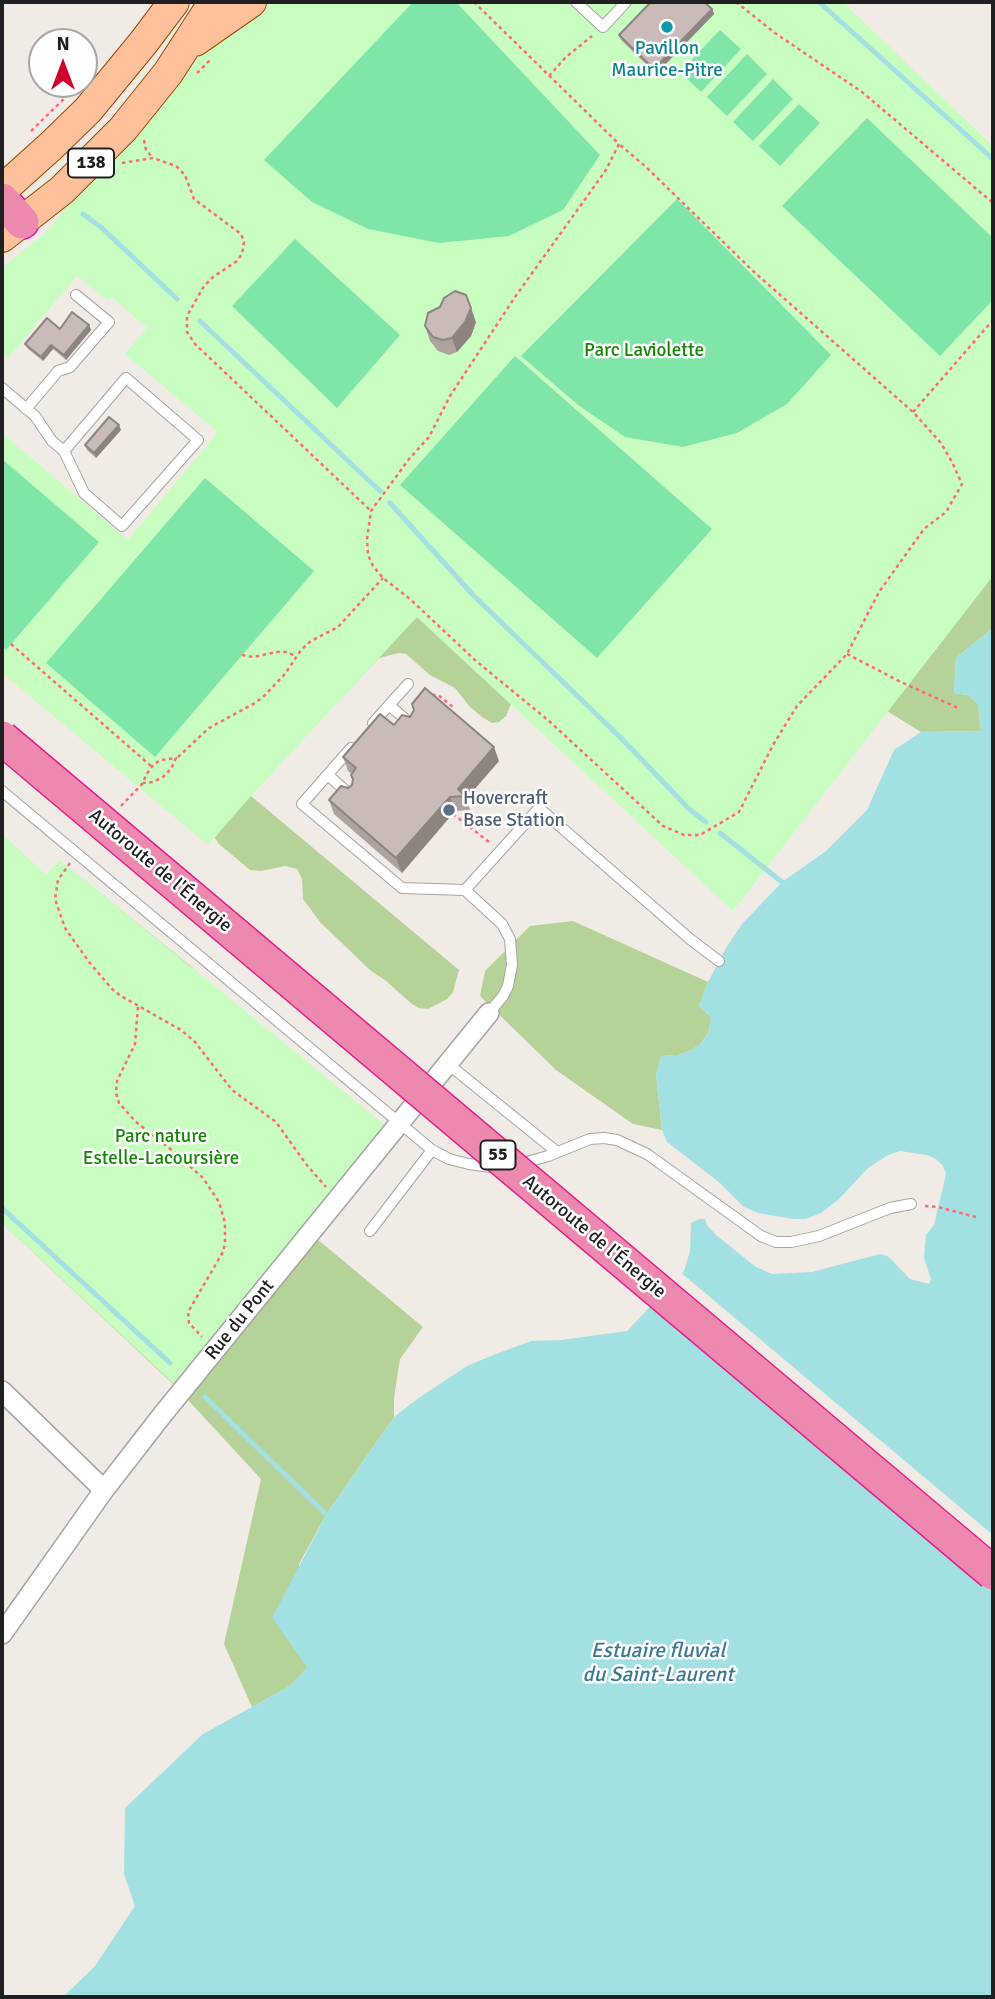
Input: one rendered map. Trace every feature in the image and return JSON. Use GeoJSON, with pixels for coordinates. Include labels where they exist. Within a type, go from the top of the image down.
{"type":"FeatureCollection","features":[{"type":"Feature","properties":{"kind":"highway","name":"Autoroute de l'Énergie"},"geometry":{"type":"LineString","coordinates":[[2,714],[993,1548]]}},
{"type":"Feature","properties":{"kind":"highway","name":"Autoroute de l'Énergie"},"geometry":{"type":"LineString","coordinates":[[2,738],[993,1573]]}},
{"type":"Feature","properties":{"kind":"main road","name":"138"},"geometry":{"type":"LineString","coordinates":[[2,190],[88,110],[174,2]]}},
{"type":"Feature","properties":{"kind":"main road","name":"138"},"geometry":{"type":"LineString","coordinates":[[6,226],[62,190],[113,140],[152,94],[214,2]]}},
{"type":"Feature","properties":{"kind":"main road"},"geometry":{"type":"LineString","coordinates":[[186,47],[251,2]]}},
{"type":"Feature","properties":{"kind":"street","name":"Rue du Pont"},"geometry":{"type":"LineString","coordinates":[[2,1634],[104,1490],[489,1013]]}},
{"type":"Feature","properties":{"kind":"street"},"geometry":{"type":"LineString","coordinates":[[2,1391],[104,1490]]}},
{"type":"Feature","properties":{"kind":"lane"},"geometry":{"type":"LineString","coordinates":[[576,2],[603,27],[626,2]]}},
{"type":"Feature","properties":{"kind":"lane"},"geometry":{"type":"LineString","coordinates":[[26,408],[58,371],[70,367],[109,322],[76,295]]}},
{"type":"Feature","properties":{"kind":"lane"},"geometry":{"type":"LineString","coordinates":[[2,388],[35,416],[52,441],[64,450],[84,493],[122,526],[198,440],[126,379],[64,450]]}},
{"type":"Feature","properties":{"kind":"lane"},"geometry":{"type":"LineString","coordinates":[[365,732],[408,684]]}},
{"type":"Feature","properties":{"kind":"lane"},"geometry":{"type":"LineString","coordinates":[[389,705],[412,724]]}},
{"type":"Feature","properties":{"kind":"lane"},"geometry":{"type":"LineString","coordinates":[[358,740],[302,804],[402,888],[465,890],[502,924],[510,939],[512,965],[508,986],[489,1013]]}},
{"type":"Feature","properties":{"kind":"lane"},"geometry":{"type":"LineString","coordinates":[[328,775],[351,795]]}},
{"type":"Feature","properties":{"kind":"lane"},"geometry":{"type":"LineString","coordinates":[[2,791],[400,1124],[432,1150],[449,1159],[498,1168],[528,1162],[590,1139],[604,1138],[631,1146],[667,1168],[761,1236],[776,1242],[819,1236],[890,1208],[911,1204]]}},
{"type":"Feature","properties":{"kind":"lane"},"geometry":{"type":"LineString","coordinates":[[465,890],[539,808],[719,961]]}},
{"type":"Feature","properties":{"kind":"lane"},"geometry":{"type":"LineString","coordinates":[[448,1064],[557,1152]]}},
{"type":"Feature","properties":{"kind":"lane"},"geometry":{"type":"LineString","coordinates":[[370,1231],[432,1150]]}},
{"type":"Feature","properties":{"kind":"path"},"geometry":{"type":"LineString","coordinates":[[474,2],[753,271],[913,411],[941,443],[962,484],[946,512],[924,529],[879,592],[847,654],[797,706],[773,745],[739,812],[700,835],[684,835],[663,826],[549,721],[476,661],[410,599],[383,578],[368,555],[371,511],[409,459],[429,437],[450,396],[515,297],[606,170],[619,144]]}},
{"type":"Feature","properties":{"kind":"path"},"geometry":{"type":"LineString","coordinates":[[736,2],[775,33],[862,92],[993,203]]}},
{"type":"Feature","properties":{"kind":"path"},"geometry":{"type":"LineString","coordinates":[[548,76],[566,57],[603,27]]}},
{"type":"Feature","properties":{"kind":"path"},"geometry":{"type":"LineString","coordinates":[[29,133],[65,98]]}},
{"type":"Feature","properties":{"kind":"path"},"geometry":{"type":"LineString","coordinates":[[144,136],[146,150],[153,158]]}},
{"type":"Feature","properties":{"kind":"path"},"geometry":{"type":"LineString","coordinates":[[113,165],[153,158],[179,168],[187,179],[194,199],[237,230],[244,242],[244,250],[240,258],[208,281],[196,298],[186,320],[188,336],[371,511]]}},
{"type":"Feature","properties":{"kind":"path"},"geometry":{"type":"LineString","coordinates":[[913,411],[993,320]]}},
{"type":"Feature","properties":{"kind":"path"},"geometry":{"type":"LineString","coordinates":[[143,783],[163,778],[176,758],[209,729],[264,696],[285,674],[306,645],[338,627],[383,578]]}},
{"type":"Feature","properties":{"kind":"path"},"geometry":{"type":"LineString","coordinates":[[11,644],[152,767]]}},
{"type":"Feature","properties":{"kind":"path"},"geometry":{"type":"LineString","coordinates":[[242,655],[258,657],[286,652],[296,656]]}},
{"type":"Feature","properties":{"kind":"path"},"geometry":{"type":"LineString","coordinates":[[847,654],[958,708]]}},
{"type":"Feature","properties":{"kind":"path"},"geometry":{"type":"LineString","coordinates":[[429,696],[438,695],[453,707]]}},
{"type":"Feature","properties":{"kind":"path"},"geometry":{"type":"LineString","coordinates":[[138,788],[152,767],[161,760],[176,758]]}},
{"type":"Feature","properties":{"kind":"path"},"geometry":{"type":"LineString","coordinates":[[453,814],[500,851]]}},
{"type":"Feature","properties":{"kind":"path"},"geometry":{"type":"LineString","coordinates":[[71,862],[60,876],[55,889],[55,899],[61,921],[78,948],[121,996],[181,1030],[195,1042],[232,1090],[281,1127],[327,1189]]}},
{"type":"Feature","properties":{"kind":"path"},"geometry":{"type":"LineString","coordinates":[[138,1007],[135,1044],[117,1082],[119,1103],[136,1122],[203,1178],[219,1202],[225,1223],[223,1252],[188,1312],[189,1322],[204,1339]]}},
{"type":"Feature","properties":{"kind":"path"},"geometry":{"type":"LineString","coordinates":[[938,1207],[976,1217]]}},
{"type":"Feature","properties":{"kind":"green space","name":"Parc Laviolette"},"geometry":{"type":"Polygon","coordinates":[[[269,2],[843,2],[993,146],[993,576],[733,911],[417,617],[208,845],[2,673],[2,433],[128,540],[218,432],[125,354],[147,328],[112,297],[107,300],[77,276],[8,358],[2,353],[2,267],[43,235],[189,65],[269,2]]]}},
{"type":"Feature","properties":{"kind":"green space"},"geometry":{"type":"Polygon","coordinates":[[[413,2],[456,2],[600,155],[563,210],[509,236],[439,243],[368,229],[312,202],[264,160],[413,2]]]}},
{"type":"Feature","properties":{"kind":"green space"},"geometry":{"type":"Polygon","coordinates":[[[720,30],[741,49],[701,92],[680,72],[720,30]]]}},
{"type":"Feature","properties":{"kind":"green space"},"geometry":{"type":"Polygon","coordinates":[[[747,54],[767,74],[727,116],[707,97],[747,54]]]}},
{"type":"Feature","properties":{"kind":"green space"},"geometry":{"type":"Polygon","coordinates":[[[773,79],[793,99],[753,141],[733,122],[773,79]]]}},
{"type":"Feature","properties":{"kind":"green space"},"geometry":{"type":"Polygon","coordinates":[[[799,104],[820,123],[780,166],[759,146],[799,104]]]}},
{"type":"Feature","properties":{"kind":"green space"},"geometry":{"type":"Polygon","coordinates":[[[867,118],[993,238],[993,300],[940,356],[782,206],[867,118]]]}},
{"type":"Feature","properties":{"kind":"green space"},"geometry":{"type":"Polygon","coordinates":[[[677,199],[831,355],[787,404],[737,433],[683,447],[625,437],[578,405],[521,356],[677,199]]]}},
{"type":"Feature","properties":{"kind":"green space"},"geometry":{"type":"Polygon","coordinates":[[[295,239],[400,335],[337,408],[232,306],[295,239]]]}},
{"type":"Feature","properties":{"kind":"green space"},"geometry":{"type":"Polygon","coordinates":[[[515,356],[712,529],[597,658],[400,485],[515,356]]]}},
{"type":"Feature","properties":{"kind":"green space"},"geometry":{"type":"Polygon","coordinates":[[[993,374],[993,628],[956,658],[954,693],[968,695],[978,704],[981,731],[921,732],[798,656],[993,374]]]}},
{"type":"Feature","properties":{"kind":"green space"},"geometry":{"type":"Polygon","coordinates":[[[2,459],[99,542],[6,650],[2,646],[2,459]]]}},
{"type":"Feature","properties":{"kind":"green space"},"geometry":{"type":"Polygon","coordinates":[[[205,478],[314,571],[155,757],[46,663],[205,478]]]}},
{"type":"Feature","properties":{"kind":"green space"},"geometry":{"type":"Polygon","coordinates":[[[417,617],[511,704],[506,716],[499,722],[492,723],[482,717],[455,688],[430,675],[406,654],[399,653],[379,658],[336,704],[328,681],[417,617]]]}},
{"type":"Feature","properties":{"kind":"green space"},"geometry":{"type":"Polygon","coordinates":[[[251,796],[459,970],[453,992],[447,999],[428,1009],[412,1004],[371,971],[320,922],[303,899],[302,879],[297,869],[285,866],[261,871],[250,870],[219,844],[215,838],[238,798],[251,796]]]}},
{"type":"Feature","properties":{"kind":"green space","name":"Parc nature Estelle-Lacoursière"},"geometry":{"type":"Polygon","coordinates":[[[2,834],[59,888],[73,871],[193,968],[305,1229],[423,1327],[400,1359],[394,1417],[327,1513],[299,1564],[308,1667],[290,1686],[252,1707],[224,1644],[261,1479],[175,1386],[2,1223],[2,834]]]}},
{"type":"Feature","properties":{"kind":"green space","name":"Parc nature Estelle-Lacoursière"},"geometry":{"type":"Polygon","coordinates":[[[2,834],[46,875],[60,860],[387,1127],[176,1386],[2,1223],[2,834]]]}},
{"type":"Feature","properties":{"kind":"green space"},"geometry":{"type":"Polygon","coordinates":[[[573,921],[708,982],[699,1006],[711,1017],[709,1031],[700,1045],[676,1056],[666,1055],[656,1074],[662,1130],[633,1124],[556,1070],[480,996],[485,971],[530,926],[573,921]]]}},
{"type":"Feature","properties":{"kind":"water","name":"Estuaire fluvial du Saint-Laurent"},"geometry":{"type":"Polygon","coordinates":[[[993,628],[993,1997],[63,1997],[95,1966],[135,1906],[124,1874],[125,1808],[203,1734],[290,1686],[307,1667],[272,1618],[327,1513],[394,1417],[467,1366],[531,1341],[561,1340],[627,1331],[684,1271],[690,1251],[691,1223],[699,1219],[705,1219],[716,1235],[756,1267],[772,1274],[812,1272],[880,1254],[892,1260],[910,1279],[929,1284],[931,1279],[924,1258],[926,1235],[934,1225],[946,1174],[936,1159],[900,1151],[888,1155],[868,1168],[838,1200],[821,1213],[806,1219],[758,1213],[744,1207],[720,1183],[667,1142],[662,1130],[656,1074],[660,1057],[676,1056],[689,1051],[700,1045],[709,1031],[711,1017],[699,1006],[708,982],[742,924],[782,882],[826,851],[867,810],[894,750],[921,732],[981,731],[978,704],[968,695],[954,693],[956,658],[993,628]]]}},
{"type":"Feature","properties":{"kind":"pier"},"geometry":{"type":"Polygon","coordinates":[[[679,1271],[993,1535],[993,1586],[652,1299],[679,1271]]]}},
{"type":"Feature","properties":{"kind":"building","name":"Pavillon Maurice-Pitre"},"geometry":{"type":"Polygon","coordinates":[[[651,2],[704,2],[712,9],[654,69],[619,35],[651,2]]]}},
{"type":"Feature","properties":{"kind":"building"},"geometry":{"type":"Polygon","coordinates":[[[455,291],[466,295],[471,308],[465,322],[452,338],[443,340],[433,337],[425,326],[428,313],[440,307],[444,298],[455,291]]]}},
{"type":"Feature","properties":{"kind":"building"},"geometry":{"type":"Polygon","coordinates":[[[72,312],[89,325],[64,355],[51,345],[41,357],[25,344],[47,318],[60,329],[72,312]]]}},
{"type":"Feature","properties":{"kind":"building"},"geometry":{"type":"Polygon","coordinates":[[[109,417],[119,425],[94,453],[85,445],[109,417]]]}},
{"type":"Feature","properties":{"kind":"building"},"geometry":{"type":"Polygon","coordinates":[[[425,688],[494,747],[458,789],[465,796],[450,797],[396,858],[329,800],[341,786],[348,788],[352,785],[351,775],[356,768],[343,757],[380,714],[394,725],[402,715],[410,717],[414,710],[412,704],[425,688]]]}},
{"type":"Feature","properties":{"kind":"waterway"},"geometry":{"type":"LineString","coordinates":[[819,2],[993,159]]}},
{"type":"Feature","properties":{"kind":"waterway"},"geometry":{"type":"LineString","coordinates":[[83,214],[102,228],[177,299]]}},
{"type":"Feature","properties":{"kind":"waterway"},"geometry":{"type":"LineString","coordinates":[[200,321],[380,491]]}},
{"type":"Feature","properties":{"kind":"waterway"},"geometry":{"type":"LineString","coordinates":[[390,503],[474,596],[621,738],[689,809],[706,822]]}},
{"type":"Feature","properties":{"kind":"waterway"},"geometry":{"type":"LineString","coordinates":[[720,833],[782,882]]}},
{"type":"Feature","properties":{"kind":"waterway"},"geometry":{"type":"LineString","coordinates":[[2,1208],[170,1363]]}},
{"type":"Feature","properties":{"kind":"waterway"},"geometry":{"type":"LineString","coordinates":[[205,1397],[331,1519]]}},
{"type":"Feature","properties":{"kind":"place","name":"Pavillon Maurice-Pitre"},"geometry":{"type":"Point","coordinates":[667,27]}},
{"type":"Feature","properties":{"kind":"place","name":"Hovercraft Base Station"},"geometry":{"type":"Point","coordinates":[449,810]}}]}
